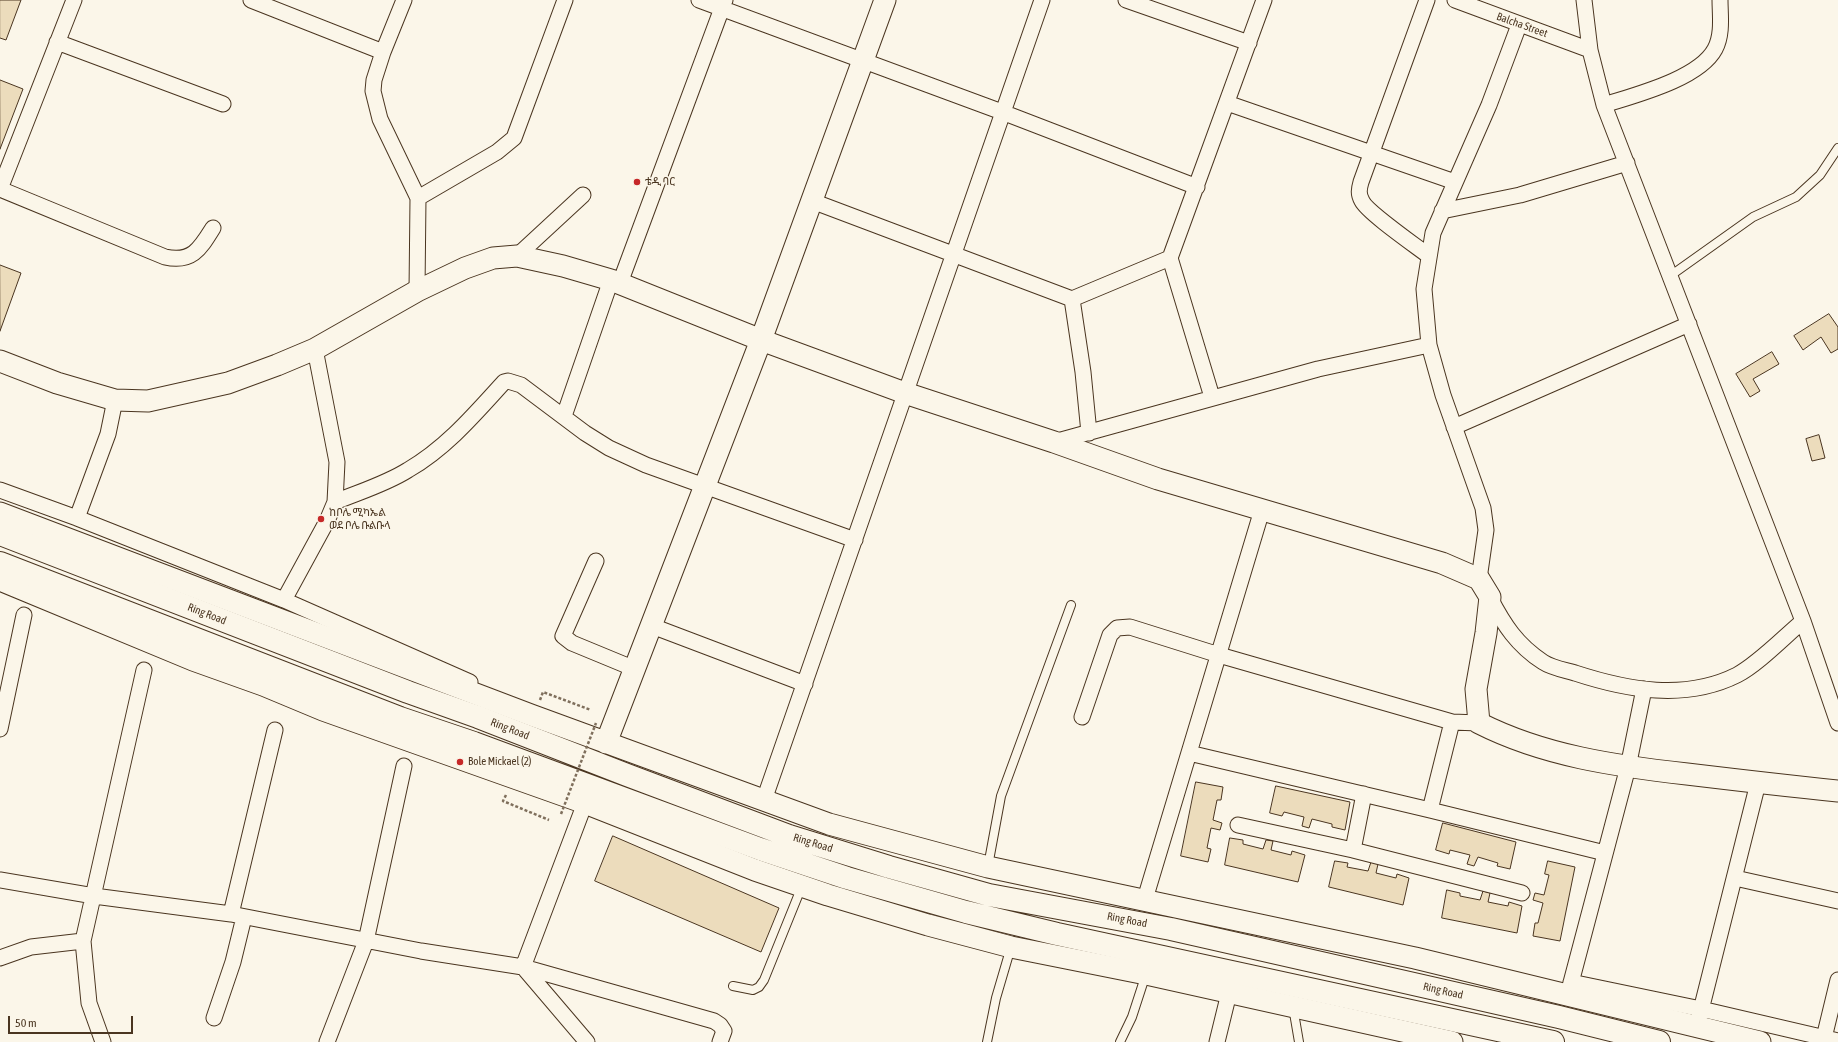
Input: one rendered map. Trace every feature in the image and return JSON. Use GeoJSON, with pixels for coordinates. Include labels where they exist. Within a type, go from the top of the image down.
{"type":"FeatureCollection","features":[{"type":"Feature","properties":{"kind":"highway","name":"Ring Road"},"geometry":{"type":"LineString","coordinates":[[0,534],[408,692],[478,717],[790,836],[889,867],[989,895],[1179,930],[1559,1017],[1659,1042]]}},
{"type":"Feature","properties":{"kind":"highway","name":"Ring Road"},"geometry":{"type":"LineString","coordinates":[[0,563],[400,718],[474,743],[760,849],[848,878],[966,912],[1057,934],[1553,1042]]}},
{"type":"Feature","properties":{"kind":"street"},"geometry":{"type":"LineString","coordinates":[[74,0],[3,172],[0,189],[165,257],[177,260],[189,257],[200,248],[213,228]]}},
{"type":"Feature","properties":{"kind":"street"},"geometry":{"type":"LineString","coordinates":[[251,0],[384,52]]}},
{"type":"Feature","properties":{"kind":"street"},"geometry":{"type":"LineString","coordinates":[[404,0],[374,80],[374,101],[380,119],[418,198],[417,291]]}},
{"type":"Feature","properties":{"kind":"street"},"geometry":{"type":"LineString","coordinates":[[418,198],[497,152],[514,138],[564,0]]}},
{"type":"Feature","properties":{"kind":"street"},"geometry":{"type":"LineString","coordinates":[[699,0],[723,4],[863,61],[1002,112],[1197,187]]}},
{"type":"Feature","properties":{"kind":"street"},"geometry":{"type":"LineString","coordinates":[[606,743],[761,340],[885,0]]}},
{"type":"Feature","properties":{"kind":"street"},"geometry":{"type":"LineString","coordinates":[[764,800],[1042,0]]}},
{"type":"Feature","properties":{"kind":"street"},"geometry":{"type":"LineString","coordinates":[[1126,0],[1249,44]]}},
{"type":"Feature","properties":{"kind":"street"},"geometry":{"type":"LineString","coordinates":[[1212,398],[1170,258],[1264,0]]}},
{"type":"Feature","properties":{"kind":"street"},"geometry":{"type":"LineString","coordinates":[[1427,0],[1360,182],[1359,193],[1362,202],[1429,256]]}},
{"type":"Feature","properties":{"kind":"street","name":"Balcha Street"},"geometry":{"type":"LineString","coordinates":[[1455,0],[1518,25],[1590,50]]}},
{"type":"Feature","properties":{"kind":"street"},"geometry":{"type":"LineString","coordinates":[[1584,0],[1590,50],[1604,104],[1803,621],[1838,723]]}},
{"type":"Feature","properties":{"kind":"street"},"geometry":{"type":"LineString","coordinates":[[1604,104],[1663,86],[1705,61],[1715,48],[1721,27],[1720,0]]}},
{"type":"Feature","properties":{"kind":"street"},"geometry":{"type":"LineString","coordinates":[[564,416],[723,4]]}},
{"type":"Feature","properties":{"kind":"street"},"geometry":{"type":"LineString","coordinates":[[1479,579],[1486,530],[1483,508],[1454,427],[1428,345],[1424,289],[1433,233],[1489,105],[1518,25]]}},
{"type":"Feature","properties":{"kind":"street"},"geometry":{"type":"LineString","coordinates":[[57,42],[223,104]]}},
{"type":"Feature","properties":{"kind":"street"},"geometry":{"type":"LineString","coordinates":[[1227,103],[1455,182]]}},
{"type":"Feature","properties":{"kind":"street"},"geometry":{"type":"LineString","coordinates":[[1442,211],[1520,195],[1627,163]]}},
{"type":"Feature","properties":{"kind":"street"},"geometry":{"type":"LineString","coordinates":[[517,256],[583,195]]}},
{"type":"Feature","properties":{"kind":"street"},"geometry":{"type":"LineString","coordinates":[[812,201],[953,256],[1018,278],[1072,299],[1170,258]]}},
{"type":"Feature","properties":{"kind":"street"},"geometry":{"type":"LineString","coordinates":[[0,361],[57,383],[115,400],[148,401],[228,383],[315,349],[417,291],[465,268],[493,258],[517,256],[563,266],[616,281],[761,340],[905,393],[1054,442],[1158,479],[1442,563],[1479,579],[1490,597],[1503,624],[1522,645],[1544,663],[1582,675],[1644,689],[1677,692],[1711,685],[1738,674],[1803,621]]}},
{"type":"Feature","properties":{"kind":"street"},"geometry":{"type":"LineString","coordinates":[[1072,299],[1084,372],[1089,433]]}},
{"type":"Feature","properties":{"kind":"street"},"geometry":{"type":"LineString","coordinates":[[1454,427],[1689,324]]}},
{"type":"Feature","properties":{"kind":"street"},"geometry":{"type":"LineString","coordinates":[[1054,442],[1318,369],[1428,345]]}},
{"type":"Feature","properties":{"kind":"street"},"geometry":{"type":"LineString","coordinates":[[284,600],[327,521],[335,502],[337,462],[315,349]]}},
{"type":"Feature","properties":{"kind":"street"},"geometry":{"type":"LineString","coordinates":[[335,502],[407,471],[431,455],[462,428],[504,382],[508,381],[521,385],[585,433],[609,448],[646,465],[855,540]]}},
{"type":"Feature","properties":{"kind":"street"},"geometry":{"type":"LineString","coordinates":[[77,518],[108,434],[115,400]]}},
{"type":"Feature","properties":{"kind":"street"},"geometry":{"type":"LineString","coordinates":[[0,490],[77,518],[284,600],[464,679],[531,715]]}},
{"type":"Feature","properties":{"kind":"street"},"geometry":{"type":"LineString","coordinates":[[1145,899],[1262,510]]}},
{"type":"Feature","properties":{"kind":"street"},"geometry":{"type":"LineString","coordinates":[[0,513],[531,715],[829,824],[988,867],[1059,883],[1145,899],[1415,958],[1569,988],[1699,1017],[1828,1041],[1838,980]]}},
{"type":"Feature","properties":{"kind":"street"},"geometry":{"type":"LineString","coordinates":[[596,561],[562,636],[572,643],[635,669]]}},
{"type":"Feature","properties":{"kind":"street"},"geometry":{"type":"LineString","coordinates":[[0,580],[193,660],[263,685],[323,710],[585,803],[755,870],[802,886],[928,925],[1011,947],[1146,974],[1452,1042]]}},
{"type":"Feature","properties":{"kind":"street"},"geometry":{"type":"LineString","coordinates":[[1479,723],[1476,689],[1486,632],[1490,597]]}},
{"type":"Feature","properties":{"kind":"street"},"geometry":{"type":"LineString","coordinates":[[0,729],[24,615]]}},
{"type":"Feature","properties":{"kind":"street"},"geometry":{"type":"LineString","coordinates":[[652,626],[805,684]]}},
{"type":"Feature","properties":{"kind":"street"},"geometry":{"type":"LineString","coordinates":[[1082,717],[1110,635],[1116,628],[1130,627],[1219,655],[1452,722],[1479,723],[1496,732],[1575,758],[1628,767],[1838,791]]}},
{"type":"Feature","properties":{"kind":"street"},"geometry":{"type":"LineString","coordinates":[[103,1042],[89,1002],[83,941],[144,670]]}},
{"type":"Feature","properties":{"kind":"street"},"geometry":{"type":"LineString","coordinates":[[1569,988],[1628,767],[1644,689]]}},
{"type":"Feature","properties":{"kind":"street"},"geometry":{"type":"LineString","coordinates":[[1430,810],[1452,722]]}},
{"type":"Feature","properties":{"kind":"street"},"geometry":{"type":"LineString","coordinates":[[214,1018],[233,962],[238,916],[275,730]]}},
{"type":"Feature","properties":{"kind":"street"},"geometry":{"type":"LineString","coordinates":[[1189,753],[1430,810],[1605,854]]}},
{"type":"Feature","properties":{"kind":"street"},"geometry":{"type":"LineString","coordinates":[[327,1042],[366,941],[404,766]]}},
{"type":"Feature","properties":{"kind":"street"},"geometry":{"type":"LineString","coordinates":[[1699,1017],[1758,783]]}},
{"type":"Feature","properties":{"kind":"street"},"geometry":{"type":"LineString","coordinates":[[1353,850],[1364,794]]}},
{"type":"Feature","properties":{"kind":"street"},"geometry":{"type":"LineString","coordinates":[[524,967],[585,803]]}},
{"type":"Feature","properties":{"kind":"street"},"geometry":{"type":"LineString","coordinates":[[1238,825],[1353,850],[1522,893]]}},
{"type":"Feature","properties":{"kind":"street"},"geometry":{"type":"LineString","coordinates":[[1735,878],[1838,901]]}},
{"type":"Feature","properties":{"kind":"street"},"geometry":{"type":"LineString","coordinates":[[0,880],[94,896],[238,916],[366,941],[524,967],[714,1021],[720,1025],[724,1031],[720,1042]]}},
{"type":"Feature","properties":{"kind":"street"},"geometry":{"type":"LineString","coordinates":[[0,958],[31,947],[83,941]]}},
{"type":"Feature","properties":{"kind":"street"},"geometry":{"type":"LineString","coordinates":[[524,967],[586,1041]]}},
{"type":"Feature","properties":{"kind":"street"},"geometry":{"type":"LineString","coordinates":[[1217,1042],[1229,993]]}},
{"type":"Feature","properties":{"kind":"street"},"geometry":{"type":"LineString","coordinates":[[1699,1017],[1760,1042]]}},
{"type":"Feature","properties":{"kind":"lane"},"geometry":{"type":"LineString","coordinates":[[1670,276],[1754,217],[1796,197],[1820,175],[1838,148]]}},
{"type":"Feature","properties":{"kind":"lane"},"geometry":{"type":"LineString","coordinates":[[988,867],[1001,796],[1071,605]]}},
{"type":"Feature","properties":{"kind":"lane"},"geometry":{"type":"LineString","coordinates":[[733,986],[753,990],[759,987],[764,980],[802,886]]}},
{"type":"Feature","properties":{"kind":"lane"},"geometry":{"type":"LineString","coordinates":[[987,1042],[996,998],[1011,947]]}},
{"type":"Feature","properties":{"kind":"lane"},"geometry":{"type":"LineString","coordinates":[[1120,1042],[1132,1017],[1146,974]]}},
{"type":"Feature","properties":{"kind":"lane"},"geometry":{"type":"LineString","coordinates":[[1293,1006],[1299,1042]]}},
{"type":"Feature","properties":{"kind":"path"},"geometry":{"type":"LineString","coordinates":[[554,812],[561,814],[596,723]]}},
{"type":"Feature","properties":{"kind":"path"},"geometry":{"type":"LineString","coordinates":[[507,792],[503,802],[549,820]]}},
{"type":"Feature","properties":{"kind":"building"},"geometry":{"type":"Polygon","coordinates":[[[0,0],[21,0],[6,40],[0,38],[0,0]]]}},
{"type":"Feature","properties":{"kind":"building"},"geometry":{"type":"Polygon","coordinates":[[[0,80],[23,89],[0,149],[0,80]]]}},
{"type":"Feature","properties":{"kind":"building"},"geometry":{"type":"Polygon","coordinates":[[[0,265],[21,273],[0,331],[0,265]]]}},
{"type":"Feature","properties":{"kind":"building"},"geometry":{"type":"Polygon","coordinates":[[[1829,314],[1838,327],[1838,349],[1831,353],[1821,337],[1803,350],[1794,336],[1829,314]]]}},
{"type":"Feature","properties":{"kind":"building"},"geometry":{"type":"Polygon","coordinates":[[[1772,352],[1779,364],[1753,379],[1760,391],[1750,397],[1736,374],[1772,352]]]}},
{"type":"Feature","properties":{"kind":"building"},"geometry":{"type":"Polygon","coordinates":[[[1819,435],[1825,458],[1812,461],[1806,439],[1819,435]]]}},
{"type":"Feature","properties":{"kind":"building"},"geometry":{"type":"Polygon","coordinates":[[[1196,782],[1223,787],[1221,800],[1217,800],[1213,820],[1222,823],[1220,830],[1211,828],[1207,848],[1211,849],[1208,862],[1181,856],[1196,782]]]}},
{"type":"Feature","properties":{"kind":"building"},"geometry":{"type":"Polygon","coordinates":[[[1276,786],[1350,802],[1345,830],[1332,827],[1332,824],[1312,819],[1309,828],[1302,826],[1304,817],[1284,812],[1282,816],[1270,813],[1276,786]]]}},
{"type":"Feature","properties":{"kind":"building"},"geometry":{"type":"Polygon","coordinates":[[[1443,823],[1516,842],[1510,869],[1497,866],[1498,863],[1478,857],[1474,866],[1467,864],[1470,855],[1450,850],[1449,854],[1436,850],[1443,823]]]}},
{"type":"Feature","properties":{"kind":"building"},"geometry":{"type":"Polygon","coordinates":[[[613,836],[779,908],[761,952],[595,881],[613,836]]]}},
{"type":"Feature","properties":{"kind":"building"},"geometry":{"type":"Polygon","coordinates":[[[1230,838],[1243,840],[1243,844],[1263,849],[1266,840],[1273,841],[1271,850],[1291,855],[1292,851],[1305,855],[1298,882],[1225,865],[1230,838]]]}},
{"type":"Feature","properties":{"kind":"building"},"geometry":{"type":"Polygon","coordinates":[[[1335,861],[1348,863],[1347,867],[1368,871],[1371,862],[1378,864],[1376,873],[1396,878],[1397,874],[1409,878],[1403,905],[1329,887],[1335,861]]]}},
{"type":"Feature","properties":{"kind":"building"},"geometry":{"type":"Polygon","coordinates":[[[1548,861],[1575,867],[1560,941],[1533,936],[1535,923],[1538,923],[1543,903],[1533,900],[1535,893],[1544,895],[1549,875],[1545,874],[1548,861]]]}},
{"type":"Feature","properties":{"kind":"building"},"geometry":{"type":"Polygon","coordinates":[[[1447,890],[1460,893],[1460,896],[1480,900],[1483,891],[1490,893],[1488,902],[1508,906],[1509,902],[1522,906],[1517,933],[1442,918],[1447,890]]]}},
{"type":"Feature","properties":{"kind":"place","name":"ቴዲ ባር"},"geometry":{"type":"Point","coordinates":[637,182]}},
{"type":"Feature","properties":{"kind":"place","name":"ከቦሌ ሚካኤል ወደ ቦሌ ቡልቡላ"},"geometry":{"type":"Point","coordinates":[321,519]}},
{"type":"Feature","properties":{"kind":"place","name":"Bole Mickael (2)"},"geometry":{"type":"Point","coordinates":[460,762]}}]}
